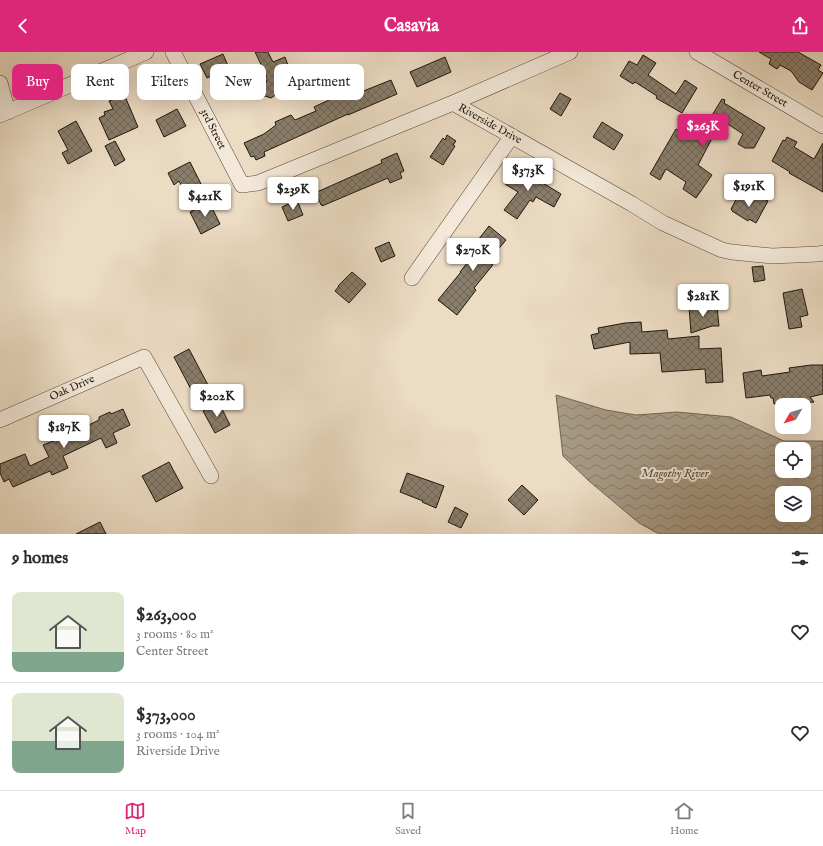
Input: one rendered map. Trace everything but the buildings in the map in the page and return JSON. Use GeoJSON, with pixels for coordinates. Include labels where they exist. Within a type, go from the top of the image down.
{"type":"FeatureCollection","features":[{"type":"Feature","properties":{"kind":"street"},"geometry":{"type":"LineString","coordinates":[[0,83],[4,114],[146,52]]}},
{"type":"Feature","properties":{"kind":"street","name":"3rd Street"},"geometry":{"type":"LineString","coordinates":[[173,52],[242,186]]}},
{"type":"Feature","properties":{"kind":"street"},"geometry":{"type":"LineString","coordinates":[[453,103],[570,52]]}},
{"type":"Feature","properties":{"kind":"street","name":"Center Street"},"geometry":{"type":"LineString","coordinates":[[697,52],[823,126]]}},
{"type":"Feature","properties":{"kind":"street","name":"Riverside Drive"},"geometry":{"type":"LineString","coordinates":[[242,186],[258,183],[453,103],[632,204],[663,224],[722,250],[772,256],[823,253]]}},
{"type":"Feature","properties":{"kind":"street"},"geometry":{"type":"LineString","coordinates":[[412,278],[512,136]]}},
{"type":"Feature","properties":{"kind":"street","name":"Oak Drive"},"geometry":{"type":"LineString","coordinates":[[0,420],[144,357],[211,476]]}},
{"type":"Feature","properties":{"kind":"water","name":"Magothy River"},"geometry":{"type":"Polygon","coordinates":[[[556,395],[606,410],[636,415],[677,412],[731,417],[784,441],[823,441],[823,534],[659,534],[639,523],[589,481],[563,456],[556,395]]]}}]}
